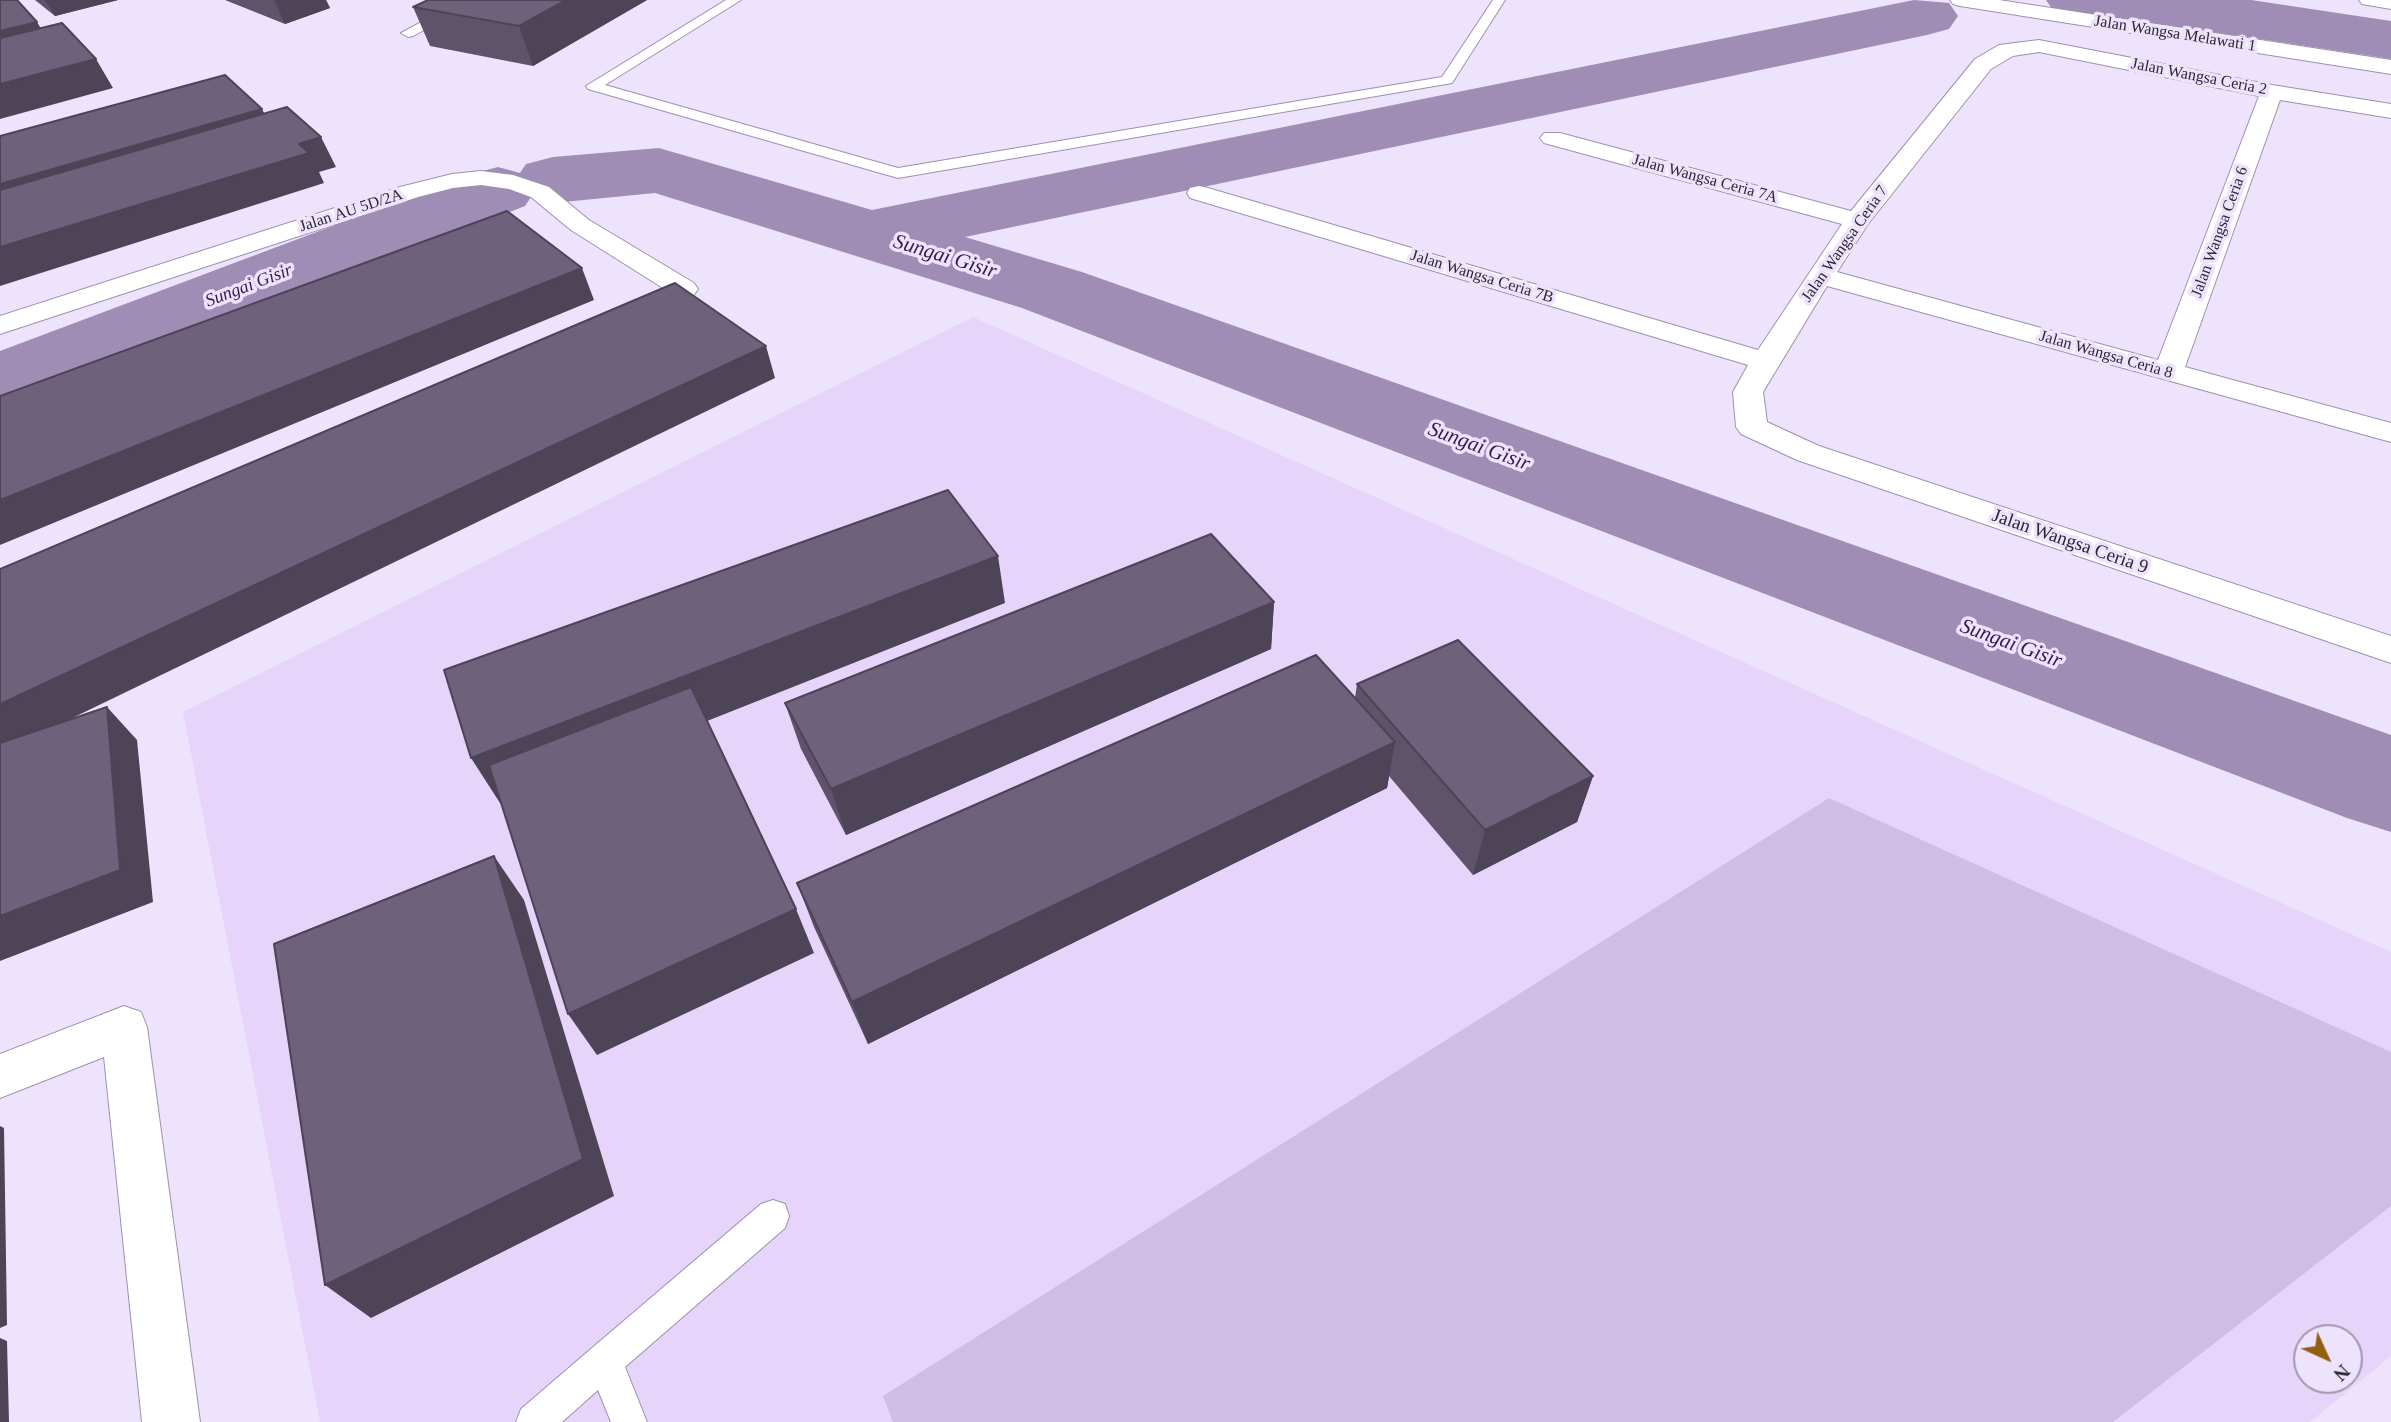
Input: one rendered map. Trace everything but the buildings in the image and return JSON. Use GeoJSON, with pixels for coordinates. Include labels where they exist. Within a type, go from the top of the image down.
{"type":"FeatureCollection","features":[{"type":"Feature","properties":{"kind":"street","name":"Jalan Wangsa Melawati 1"},"geometry":{"type":"LineString","coordinates":[[1960,0],[2391,67]]}},
{"type":"Feature","properties":{"kind":"street"},"geometry":{"type":"LineString","coordinates":[[2369,0],[2391,3]]}},
{"type":"Feature","properties":{"kind":"street","name":"Jalan Wangsa Ceria 2"},"geometry":{"type":"LineString","coordinates":[[2007,50],[2039,46],[2272,92],[2391,111]]}},
{"type":"Feature","properties":{"kind":"street","name":"Jalan Wangsa Ceria 7"},"geometry":{"type":"LineString","coordinates":[[1752,427],[1748,392],[1765,361],[1857,220],[1983,64],[2007,50]]}},
{"type":"Feature","properties":{"kind":"street","name":"Jalan Wangsa Ceria 6"},"geometry":{"type":"LineString","coordinates":[[2168,372],[2272,92]]}},
{"type":"Feature","properties":{"kind":"street","name":"Jalan Wangsa Ceria 7A"},"geometry":{"type":"LineString","coordinates":[[1552,138],[1857,220]]}},
{"type":"Feature","properties":{"kind":"street","name":"Jalan AU 5D/2A"},"geometry":{"type":"LineString","coordinates":[[0,325],[409,192],[452,181],[481,178],[513,181],[540,192],[580,225],[684,289],[646,305]]}},
{"type":"Feature","properties":{"kind":"street","name":"Jalan Wangsa Ceria 7B"},"geometry":{"type":"LineString","coordinates":[[1199,193],[1765,361]]}},
{"type":"Feature","properties":{"kind":"street","name":"Jalan Wangsa Ceria 8"},"geometry":{"type":"LineString","coordinates":[[1821,276],[2391,433]]}},
{"type":"Feature","properties":{"kind":"street","name":"Jalan Wangsa Ceria 9"},"geometry":{"type":"LineString","coordinates":[[1752,427],[1808,453],[2391,650]]}},
{"type":"Feature","properties":{"kind":"street"},"geometry":{"type":"LineString","coordinates":[[0,1076],[124,1027],[171,1422]]}},
{"type":"Feature","properties":{"kind":"lane"},"geometry":{"type":"LineString","coordinates":[[408,33],[472,0]]}},
{"type":"Feature","properties":{"kind":"lane"},"geometry":{"type":"LineString","coordinates":[[735,0],[593,86],[898,173],[1447,80],[1499,0]]}},
{"type":"Feature","properties":{"kind":"lane"},"geometry":{"type":"LineString","coordinates":[[534,1422],[773,1216]]}},
{"type":"Feature","properties":{"kind":"lane"},"geometry":{"type":"LineString","coordinates":[[604,1360],[629,1422]]}},
{"type":"Feature","properties":{"kind":"shaded area"},"geometry":{"type":"Polygon","coordinates":[[[973,317],[2391,952],[2391,1356],[2363,1379],[2363,1324],[2293,1324],[2293,1394],[2344,1394],[2310,1422],[320,1422],[183,712],[973,317]]]}},
{"type":"Feature","properties":{"kind":"shaded area"},"geometry":{"type":"Polygon","coordinates":[[[1829,798],[2391,1052],[2391,1206],[2113,1422],[893,1422],[883,1396],[1829,798]]]}},
{"type":"Feature","properties":{"kind":"waterway"},"geometry":{"type":"LineString","coordinates":[[2076,0],[2247,18],[2391,40]]}},
{"type":"Feature","properties":{"kind":"waterway"},"geometry":{"type":"LineString","coordinates":[[878,232],[1927,16]]}},
{"type":"Feature","properties":{"kind":"waterway","name":"Sungai Gisir"},"geometry":{"type":"LineString","coordinates":[[553,180],[659,170],[1052,290],[2391,784]]}},
{"type":"Feature","properties":{"kind":"waterway","name":"Sungai Gisir"},"geometry":{"type":"LineString","coordinates":[[0,382],[498,190]]}}]}
